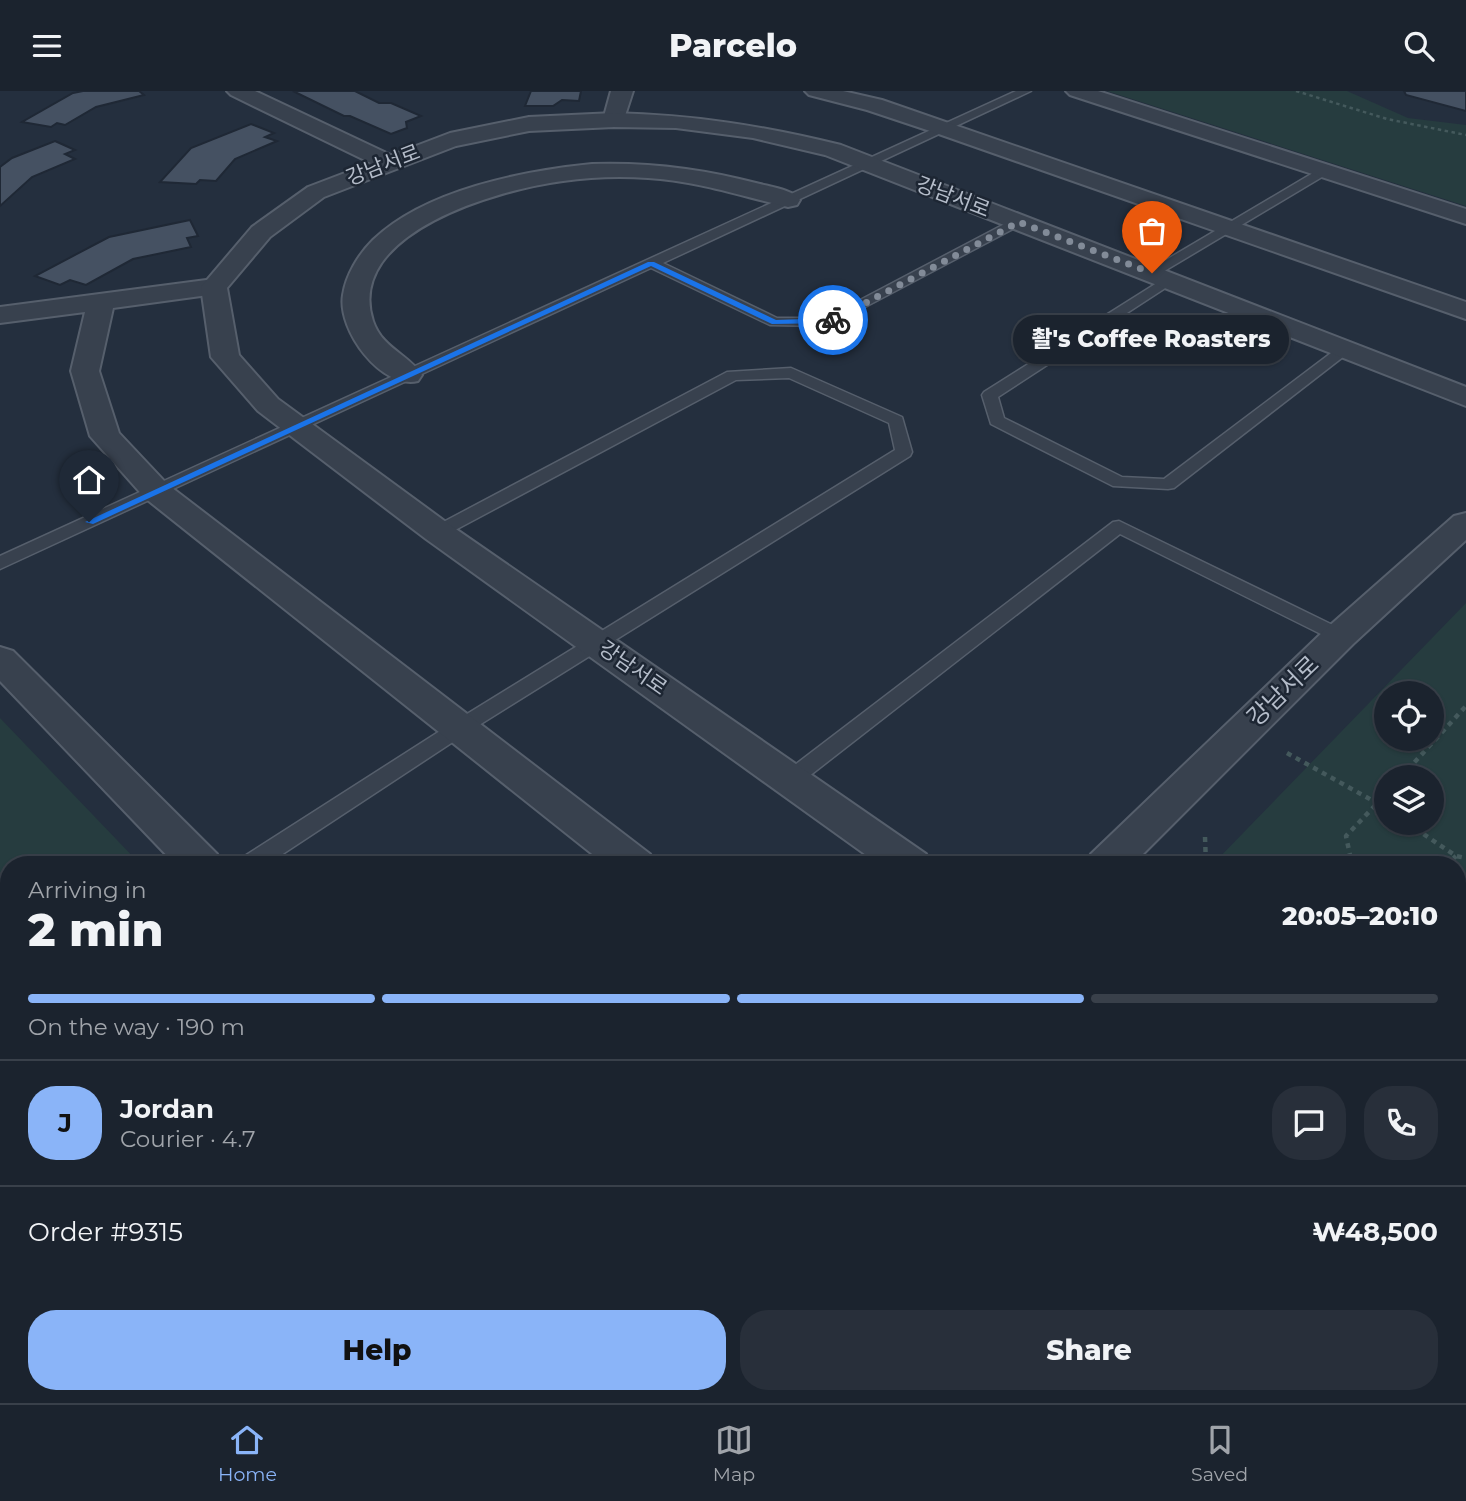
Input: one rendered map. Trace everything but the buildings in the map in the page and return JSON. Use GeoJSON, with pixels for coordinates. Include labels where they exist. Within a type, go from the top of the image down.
{"type":"FeatureCollection","features":[{"type":"Feature","properties":{"kind":"street"},"geometry":{"type":"LineString","coordinates":[[238,91],[387,162]]}},
{"type":"Feature","properties":{"kind":"street"},"geometry":{"type":"LineString","coordinates":[[614,120],[622,91]]}},
{"type":"Feature","properties":{"kind":"street"},"geometry":{"type":"LineString","coordinates":[[816,91],[874,105],[944,128],[1466,311]]}},
{"type":"Feature","properties":{"kind":"street"},"geometry":{"type":"LineString","coordinates":[[1077,91],[1466,217]]}},
{"type":"Feature","properties":{"kind":"street","name":"강남서로"},"geometry":{"type":"LineString","coordinates":[[898,856],[439,533],[268,405],[225,357],[214,287],[261,232],[316,191],[450,140],[529,124],[614,120],[676,121],[753,131],[833,150],[868,163],[1466,397]]}},
{"type":"Feature","properties":{"kind":"street"},"geometry":{"type":"LineString","coordinates":[[408,375],[380,354],[363,333],[355,311],[356,287],[368,262],[390,237],[438,208],[496,187],[564,174],[628,170],[681,173],[728,181],[788,200]]}},
{"type":"Feature","properties":{"kind":"street"},"geometry":{"type":"LineString","coordinates":[[0,315],[214,287]]}},
{"type":"Feature","properties":{"kind":"street"},"geometry":{"type":"LineString","coordinates":[[101,303],[85,371],[105,436],[156,491],[624,856]]}},
{"type":"Feature","properties":{"kind":"street","name":"강남서로"},"geometry":{"type":"LineString","coordinates":[[1115,856],[1340,636],[1466,523]]}},
{"type":"Feature","properties":{"kind":"street"},"geometry":{"type":"LineString","coordinates":[[0,659],[193,856]]}},
{"type":"Feature","properties":{"kind":"lane"},"geometry":{"type":"LineString","coordinates":[[0,563],[1025,91]]}},
{"type":"Feature","properties":{"kind":"lane"},"geometry":{"type":"LineString","coordinates":[[1322,171],[1229,227],[990,395],[996,421],[1119,482],[1168,484],[1344,349]]}},
{"type":"Feature","properties":{"kind":"lane"},"geometry":{"type":"LineString","coordinates":[[651,263],[775,323],[829,322],[1019,222]]}},
{"type":"Feature","properties":{"kind":"lane"},"geometry":{"type":"LineString","coordinates":[[262,856],[461,727],[905,452],[896,420],[791,373],[733,375],[439,533]]}},
{"type":"Feature","properties":{"kind":"lane"},"geometry":{"type":"LineString","coordinates":[[791,779],[1119,526],[1340,636]]}},
{"type":"Feature","properties":{"kind":"path"},"geometry":{"type":"LineString","coordinates":[[1296,91],[1387,119],[1466,135]]}},
{"type":"Feature","properties":{"kind":"path"},"geometry":{"type":"LineString","coordinates":[[1412,765],[1466,706]]}},
{"type":"Feature","properties":{"kind":"path"},"geometry":{"type":"LineString","coordinates":[[1287,753],[1374,801]]}},
{"type":"Feature","properties":{"kind":"path"},"geometry":{"type":"LineString","coordinates":[[1350,856],[1346,836],[1374,807]]}},
{"type":"Feature","properties":{"kind":"path"},"geometry":{"type":"LineString","coordinates":[[1425,835],[1456,856]]}},
{"type":"Feature","properties":{"kind":"path"},"geometry":{"type":"LineString","coordinates":[[1205,837],[1206,856]]}},
{"type":"Feature","properties":{"kind":"green space"},"geometry":{"type":"Polygon","coordinates":[[[1107,91],[1347,91],[1408,118],[1466,125],[1466,206],[1107,91]]]}},
{"type":"Feature","properties":{"kind":"green space"},"geometry":{"type":"Polygon","coordinates":[[[1466,603],[1466,856],[1221,856],[1374,698],[1374,751],[1444,751],[1444,681],[1390,681],[1466,603]]]}},
{"type":"Feature","properties":{"kind":"green space"},"geometry":{"type":"Polygon","coordinates":[[[0,718],[132,856],[0,856],[0,718]]]}},
{"type":"Feature","properties":{"kind":"way so far"},"geometry":{"type":"LineString","coordinates":[[833,320],[1019,222],[1152,273]]}},
{"type":"Feature","properties":{"kind":"place","name":"촬's Coffee Roasters"},"geometry":{"type":"Point","coordinates":[1152,273]}},
{"type":"Feature","properties":{"kind":"route"},"geometry":{"type":"LineString","coordinates":[[89,522],[651,263],[775,323],[833,320]]}}]}
